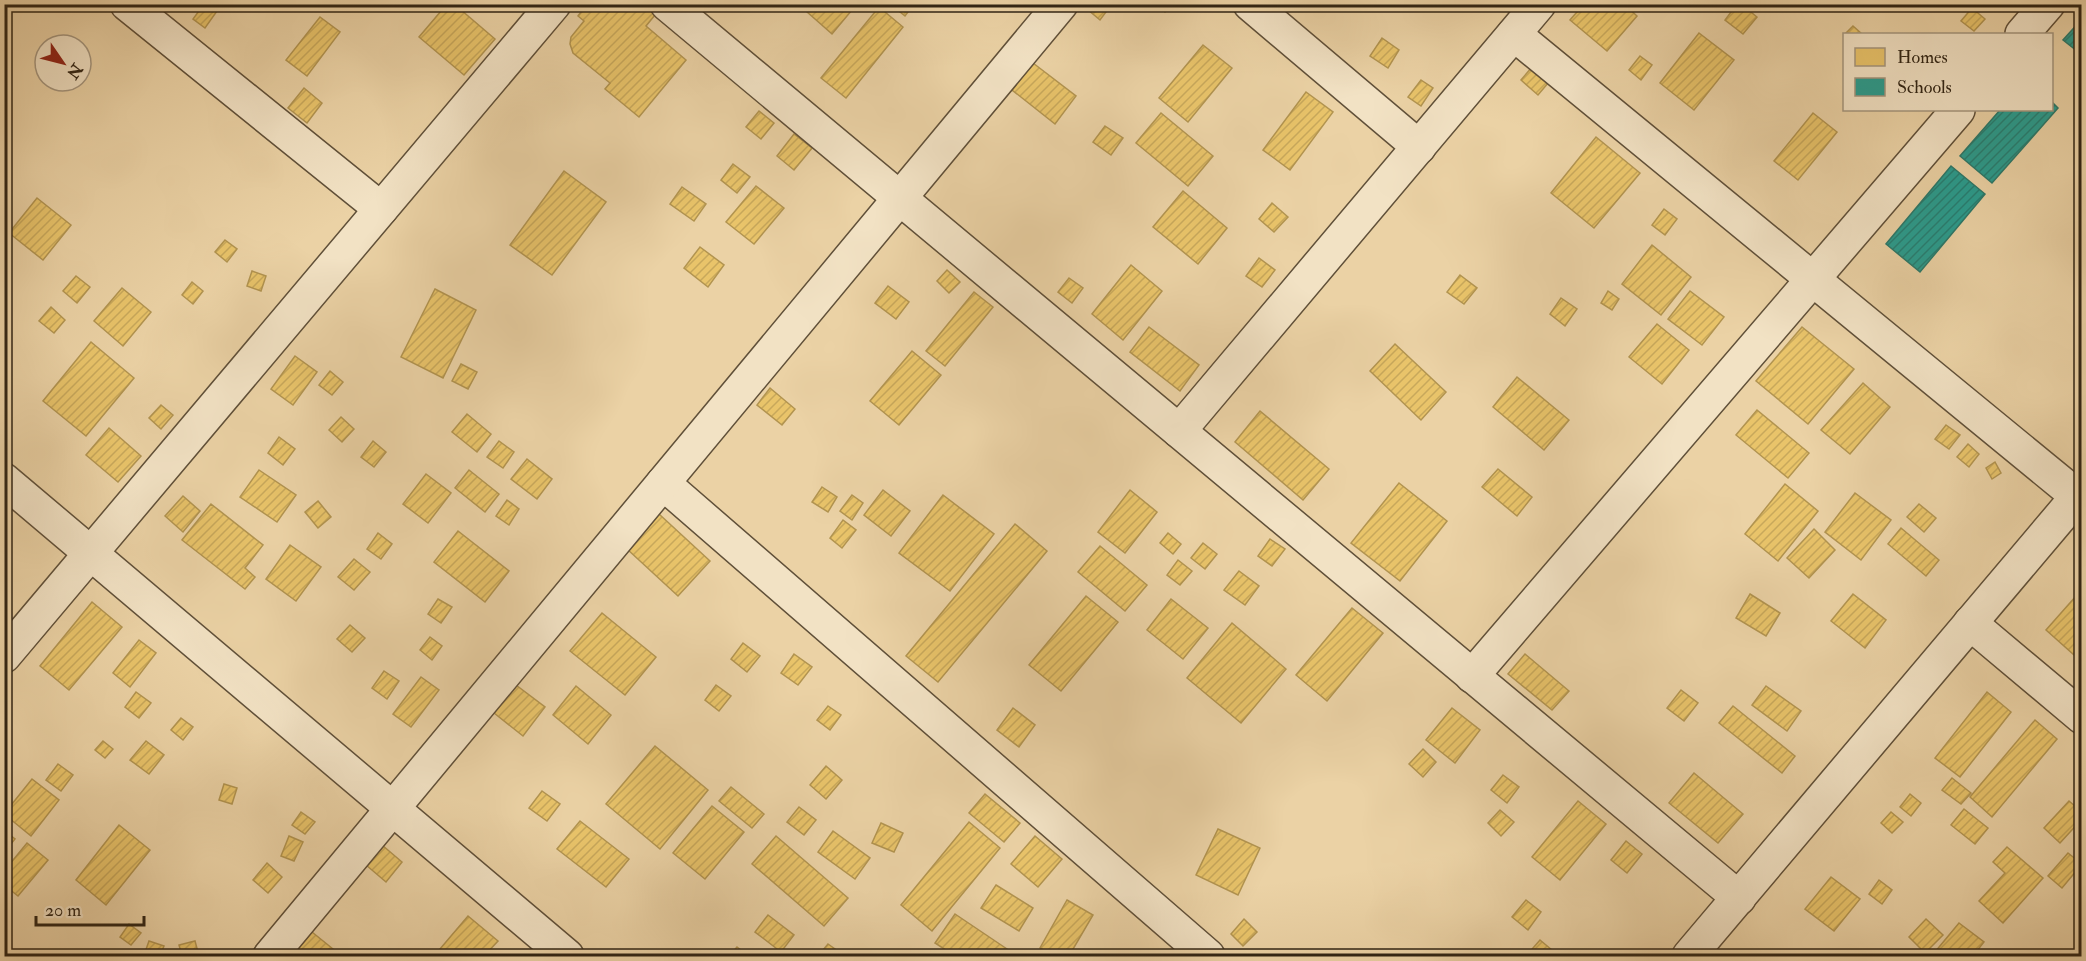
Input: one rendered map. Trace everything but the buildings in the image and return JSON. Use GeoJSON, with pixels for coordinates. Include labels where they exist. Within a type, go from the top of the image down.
{"type":"FeatureCollection","features":[{"type":"Feature","properties":{"kind":"street"},"geometry":{"type":"LineString","coordinates":[[127,4],[381,209]]}},
{"type":"Feature","properties":{"kind":"street"},"geometry":{"type":"LineString","coordinates":[[4,656],[554,4]]}},
{"type":"Feature","properties":{"kind":"street"},"geometry":{"type":"LineString","coordinates":[[667,4],[1739,898]]}},
{"type":"Feature","properties":{"kind":"street"},"geometry":{"type":"LineString","coordinates":[[270,957],[1061,4]]}},
{"type":"Feature","properties":{"kind":"street"},"geometry":{"type":"LineString","coordinates":[[1250,4],[1419,147]]}},
{"type":"Feature","properties":{"kind":"street"},"geometry":{"type":"LineString","coordinates":[[1179,431],[1539,4]]}},
{"type":"Feature","properties":{"kind":"street"},"geometry":{"type":"LineString","coordinates":[[2023,33],[2048,4]]}},
{"type":"Feature","properties":{"kind":"street"},"geometry":{"type":"LineString","coordinates":[[1514,34],[2079,494],[1689,957]]}},
{"type":"Feature","properties":{"kind":"street"},"geometry":{"type":"LineString","coordinates":[[1472,676],[1957,111]]}},
{"type":"Feature","properties":{"kind":"street"},"geometry":{"type":"LineString","coordinates":[[4,480],[567,957]]}},
{"type":"Feature","properties":{"kind":"street"},"geometry":{"type":"LineString","coordinates":[[663,483],[1208,957]]}},
{"type":"Feature","properties":{"kind":"street"},"geometry":{"type":"LineString","coordinates":[[1970,623],[2082,717]]}}]}
